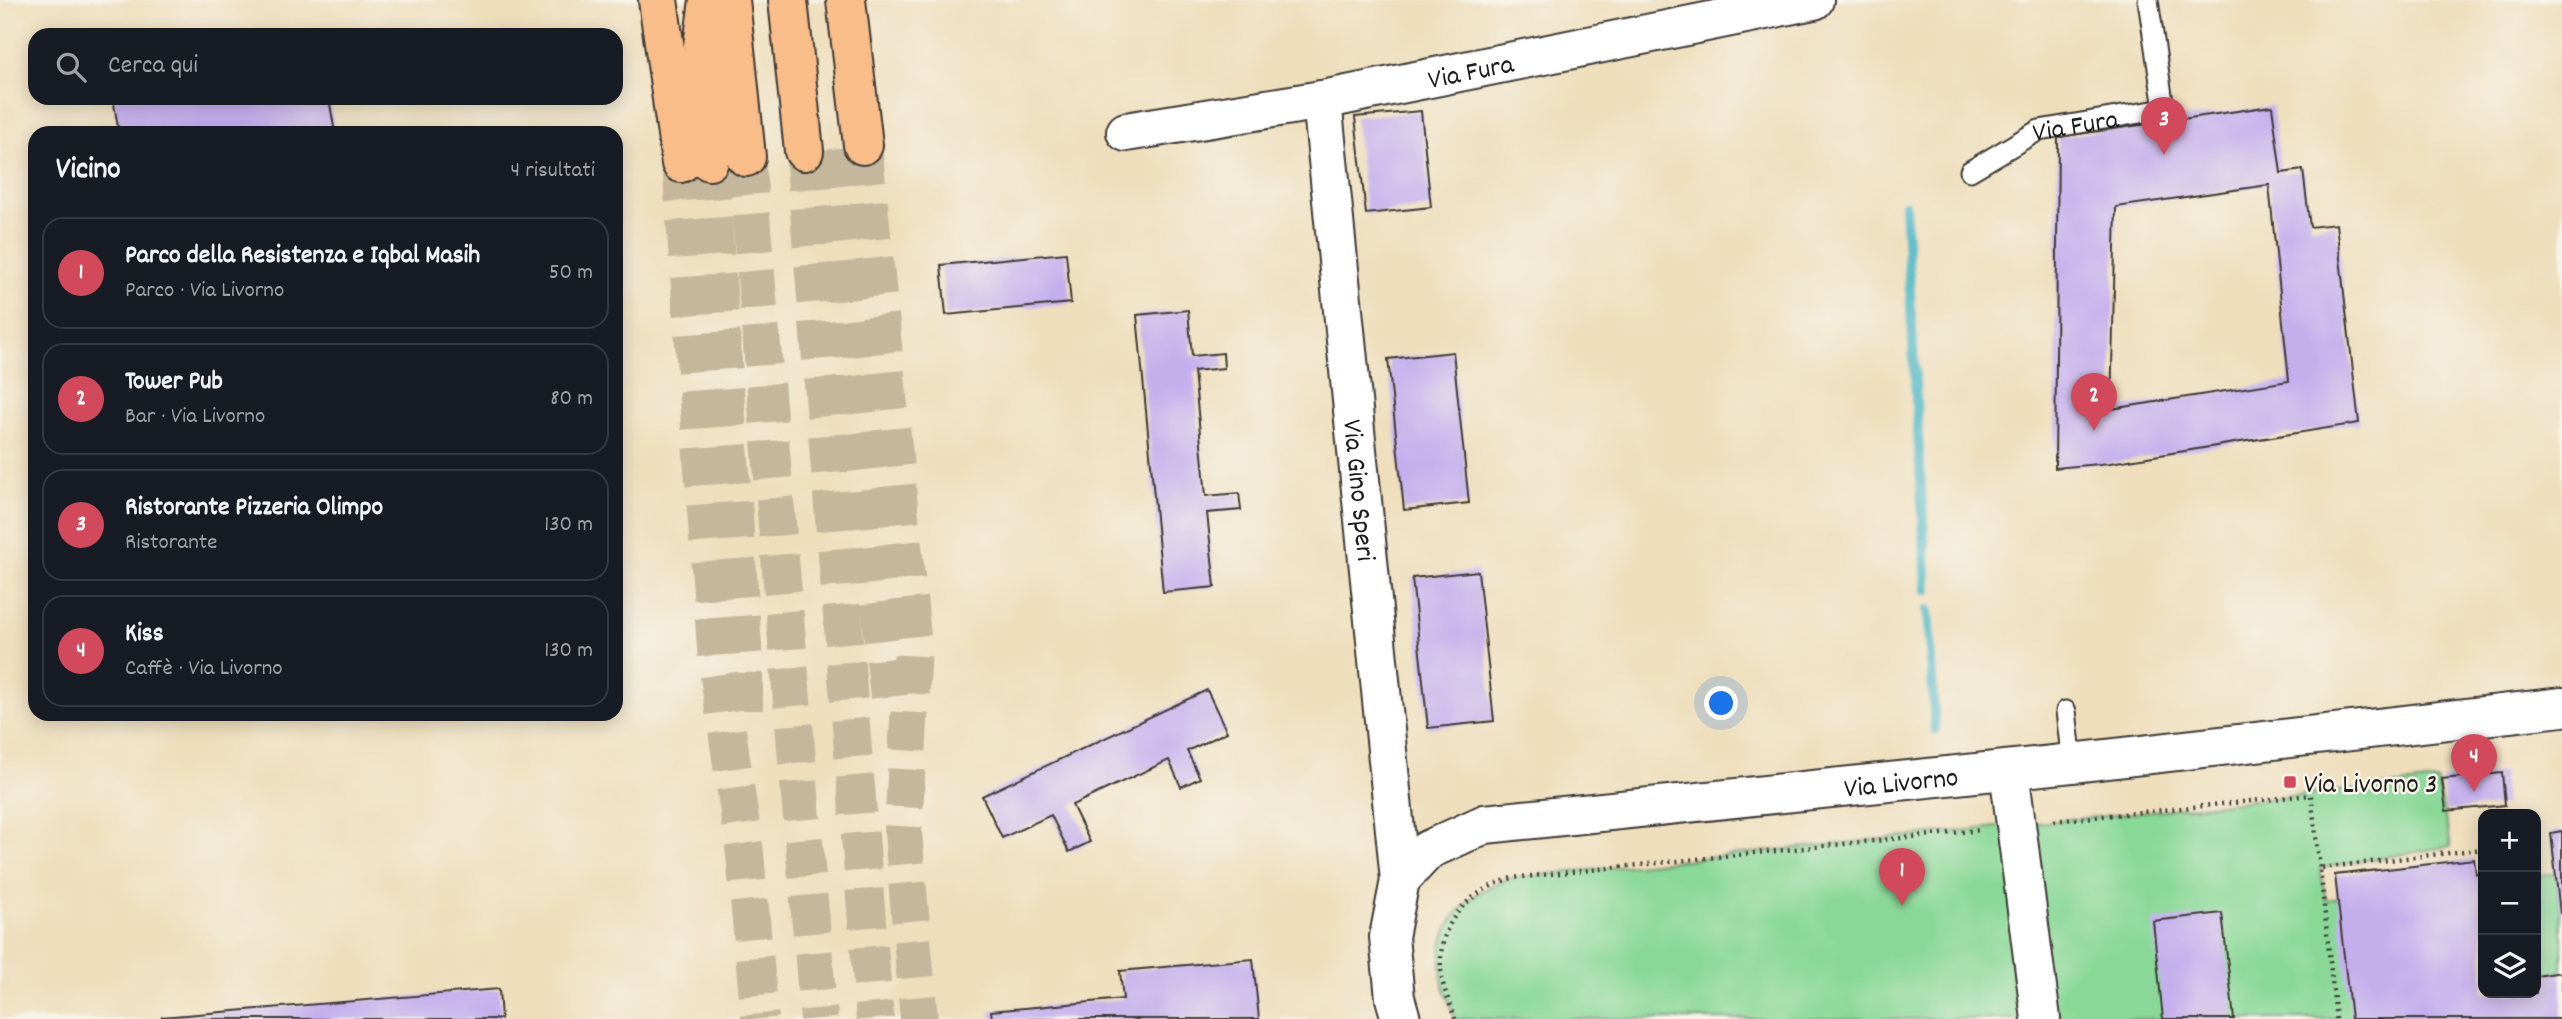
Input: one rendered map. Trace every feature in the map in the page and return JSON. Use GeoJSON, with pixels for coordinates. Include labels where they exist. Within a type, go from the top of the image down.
{"type":"FeatureCollection","features":[{"type":"Feature","properties":{"kind":"highway"},"geometry":{"type":"LineString","coordinates":[[658,0],[695,162],[709,0]]}},
{"type":"Feature","properties":{"kind":"highway"},"geometry":{"type":"LineString","coordinates":[[730,0],[746,157]]}},
{"type":"Feature","properties":{"kind":"highway"},"geometry":{"type":"LineString","coordinates":[[788,0],[832,149]]}},
{"type":"Feature","properties":{"kind":"highway"},"geometry":{"type":"LineString","coordinates":[[807,0],[814,25],[832,149]]}},
{"type":"Feature","properties":{"kind":"highway"},"geometry":{"type":"LineString","coordinates":[[832,149],[846,0]]}},
{"type":"Feature","properties":{"kind":"street","name":"Via Fura"},"geometry":{"type":"LineString","coordinates":[[1126,132],[1322,100],[1814,0]]}},
{"type":"Feature","properties":{"kind":"street","name":"Via Gino Speri"},"geometry":{"type":"LineString","coordinates":[[1322,100],[1400,880]]}},
{"type":"Feature","properties":{"kind":"street","name":"Via Livorno"},"geometry":{"type":"LineString","coordinates":[[1400,880],[1428,850],[1485,824],[2010,770],[2562,706]]}},
{"type":"Feature","properties":{"kind":"street"},"geometry":{"type":"LineString","coordinates":[[2010,770],[2041,1019]]}},
{"type":"Feature","properties":{"kind":"street"},"geometry":{"type":"LineString","coordinates":[[1400,880],[1389,937],[1395,998],[1401,1019]]}},
{"type":"Feature","properties":{"kind":"lane","name":"Via Fura"},"geometry":{"type":"LineString","coordinates":[[1970,171],[2039,130],[2164,109],[2148,0]]}},
{"type":"Feature","properties":{"kind":"lane"},"geometry":{"type":"LineString","coordinates":[[2066,711],[2072,763]]}},
{"type":"Feature","properties":{"kind":"path"},"geometry":{"type":"LineString","coordinates":[[2043,823],[2311,795],[2336,1019]]}},
{"type":"Feature","properties":{"kind":"path"},"geometry":{"type":"LineString","coordinates":[[1455,1019],[1442,978],[1441,956],[1446,933],[1456,912],[1471,897],[1492,884],[1512,878],[1990,829]]}},
{"type":"Feature","properties":{"kind":"path"},"geometry":{"type":"LineString","coordinates":[[2320,868],[2478,850]]}},
{"type":"Feature","properties":{"kind":"green space"},"geometry":{"type":"Polygon","coordinates":[[[2437,781],[2451,846],[2320,868],[2326,900],[2341,898],[2353,1019],[1455,1019],[1443,983],[1443,942],[1457,913],[1481,892],[1512,878],[2437,781]]]}},
{"type":"Feature","properties":{"kind":"green space"},"geometry":{"type":"Polygon","coordinates":[[[2556,874],[2562,929],[2562,972],[2541,975],[2541,935],[2541,875],[2556,874]]]}},
{"type":"Feature","properties":{"kind":"building"},"geometry":{"type":"Polygon","coordinates":[[[114,105],[330,105],[334,126],[118,126],[114,105]]]}},
{"type":"Feature","properties":{"kind":"building"},"geometry":{"type":"Polygon","coordinates":[[[2272,106],[2281,173],[2303,170],[2310,227],[2336,224],[2359,423],[2110,463],[2055,468],[2058,137],[2272,106]],[[2269,185],[2116,207],[2111,409],[2289,381],[2269,185]]]}},
{"type":"Feature","properties":{"kind":"building"},"geometry":{"type":"Polygon","coordinates":[[[1421,111],[1431,207],[1366,214],[1355,117],[1421,111]]]}},
{"type":"Feature","properties":{"kind":"building"},"geometry":{"type":"Polygon","coordinates":[[[1066,253],[1071,303],[946,315],[941,265],[1066,253]]]}},
{"type":"Feature","properties":{"kind":"building"},"geometry":{"type":"Polygon","coordinates":[[[1188,310],[1192,356],[1223,353],[1224,368],[1194,371],[1206,496],[1239,493],[1241,510],[1207,513],[1215,587],[1163,592],[1137,315],[1188,310]]]}},
{"type":"Feature","properties":{"kind":"building"},"geometry":{"type":"Polygon","coordinates":[[[1453,352],[1469,503],[1404,510],[1388,359],[1453,352]]]}},
{"type":"Feature","properties":{"kind":"building"},"geometry":{"type":"Polygon","coordinates":[[[1478,571],[1494,721],[1428,728],[1412,578],[1478,571]]]}},
{"type":"Feature","properties":{"kind":"building"},"geometry":{"type":"Polygon","coordinates":[[[1207,690],[1227,732],[1187,751],[1200,778],[1181,787],[1169,760],[1072,805],[1090,842],[1069,852],[1051,815],[1002,838],[982,796],[1207,690]]]}},
{"type":"Feature","properties":{"kind":"building"},"geometry":{"type":"Polygon","coordinates":[[[2502,773],[2505,805],[2446,811],[2442,779],[2502,773]]]}},
{"type":"Feature","properties":{"kind":"building"},"geometry":{"type":"Polygon","coordinates":[[[2562,831],[2562,913],[2560,913],[2551,833],[2562,831]]]}},
{"type":"Feature","properties":{"kind":"building"},"geometry":{"type":"Polygon","coordinates":[[[2474,859],[2478,874],[2478,998],[2541,998],[2541,975],[2562,972],[2562,1019],[2351,1019],[2335,875],[2474,859]]]}},
{"type":"Feature","properties":{"kind":"building"},"geometry":{"type":"Polygon","coordinates":[[[2222,913],[2234,1019],[2163,1019],[2153,921],[2222,913]]]}},
{"type":"Feature","properties":{"kind":"building"},"geometry":{"type":"Polygon","coordinates":[[[1253,959],[1259,1019],[992,1019],[991,1011],[1123,999],[1120,971],[1253,959]]]}},
{"type":"Feature","properties":{"kind":"building"},"geometry":{"type":"Polygon","coordinates":[[[499,989],[501,1019],[162,1019],[162,1017],[499,989]]]}},
{"type":"Feature","properties":{"kind":"waterway"},"geometry":{"type":"LineString","coordinates":[[1905,205],[1927,590]]}},
{"type":"Feature","properties":{"kind":"waterway"},"geometry":{"type":"LineString","coordinates":[[1928,610],[1935,729]]}},
{"type":"Feature","properties":{"kind":"tunnel"},"geometry":{"type":"LineString","coordinates":[[863,145],[913,647],[903,832],[919,1019]]}},
{"type":"Feature","properties":{"kind":"tunnel"},"geometry":{"type":"LineString","coordinates":[[830,149],[891,715]]}},
{"type":"Feature","properties":{"kind":"tunnel"},"geometry":{"type":"LineString","coordinates":[[804,151],[875,1019]]}},
{"type":"Feature","properties":{"kind":"tunnel"},"geometry":{"type":"LineString","coordinates":[[746,157],[819,1019]]}},
{"type":"Feature","properties":{"kind":"tunnel"},"geometry":{"type":"LineString","coordinates":[[709,161],[744,661],[744,710]]}},
{"type":"Feature","properties":{"kind":"tunnel"},"geometry":{"type":"LineString","coordinates":[[681,163],[717,662],[745,854],[760,1019]]}},
{"type":"Feature","properties":{"kind":"place","name":"Ristorante Pizzeria Olimpo"},"geometry":{"type":"Point","coordinates":[2164,155]}},
{"type":"Feature","properties":{"kind":"place","name":"Tower Pub"},"geometry":{"type":"Point","coordinates":[2094,431]}},
{"type":"Feature","properties":{"kind":"place","name":"Via Livorno 3"},"geometry":{"type":"Point","coordinates":[2290,782]}},
{"type":"Feature","properties":{"kind":"place","name":"Kiss"},"geometry":{"type":"Point","coordinates":[2474,792]}},
{"type":"Feature","properties":{"kind":"place","name":"Parco della Resistenza e Iqbal Masih"},"geometry":{"type":"Point","coordinates":[1902,906]}}]}
